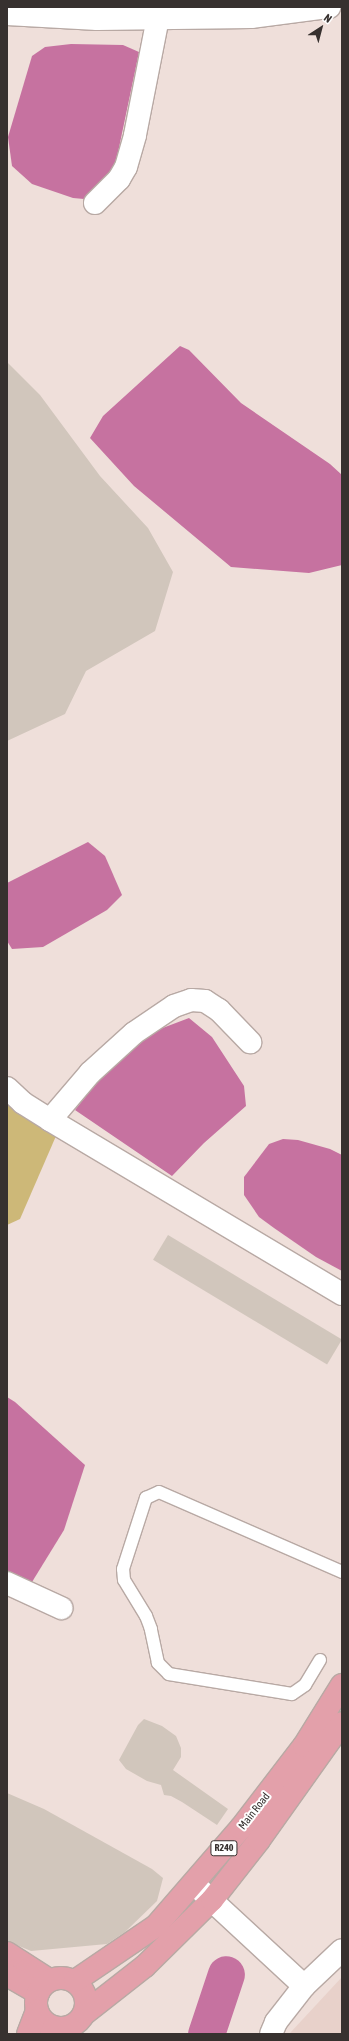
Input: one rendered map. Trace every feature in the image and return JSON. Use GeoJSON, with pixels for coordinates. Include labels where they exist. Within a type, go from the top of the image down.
{"type":"FeatureCollection","features":[{"type":"Feature","properties":{"kind":"main road","name":"Main Road"},"geometry":{"type":"LineString","coordinates":[[75,1981],[156,1926],[194,1884],[241,1828],[304,1746],[342,1685]]}},
{"type":"Feature","properties":{"kind":"main road","name":"Main Road"},"geometry":{"type":"LineString","coordinates":[[85,2012],[145,1966],[212,1900],[259,1840],[342,1723]]}},
{"type":"Feature","properties":{"kind":"main road"},"geometry":{"type":"LineString","coordinates":[[7,1954],[41,1995]]}},
{"type":"Feature","properties":{"kind":"main road"},"geometry":{"type":"LineString","coordinates":[[7,1975],[41,1995]]}},
{"type":"Feature","properties":{"kind":"main road"},"geometry":{"type":"LineString","coordinates":[[28,2034],[41,1995],[66,1978],[75,1981],[86,1995],[87,2004],[85,2012]]}},
{"type":"Feature","properties":{"kind":"main road","name":"R240"},"geometry":{"type":"LineString","coordinates":[[41,1995],[41,2019],[63,2031],[80,2020],[85,2012]]}},
{"type":"Feature","properties":{"kind":"street"},"geometry":{"type":"LineString","coordinates":[[7,14],[97,19],[251,17],[329,7]]}},
{"type":"Feature","properties":{"kind":"street"},"geometry":{"type":"LineString","coordinates":[[95,203],[119,179],[126,167],[135,136],[158,18]]}},
{"type":"Feature","properties":{"kind":"street"},"geometry":{"type":"LineString","coordinates":[[50,1120],[90,1073],[134,1033],[174,1006],[191,1000],[205,1001],[220,1010],[250,1042]]}},
{"type":"Feature","properties":{"kind":"street"},"geometry":{"type":"LineString","coordinates":[[7,1088],[23,1103],[50,1120],[342,1294]]}},
{"type":"Feature","properties":{"kind":"street"},"geometry":{"type":"LineString","coordinates":[[7,1583],[61,1608]]}},
{"type":"Feature","properties":{"kind":"street"},"geometry":{"type":"LineString","coordinates":[[194,1884],[304,1986]]}},
{"type":"Feature","properties":{"kind":"street"},"geometry":{"type":"LineString","coordinates":[[271,2034],[276,2022],[304,1986],[342,1950]]}},
{"type":"Feature","properties":{"kind":"lane"},"geometry":{"type":"LineString","coordinates":[[320,1660],[305,1685],[292,1694],[169,1674],[158,1663],[151,1630],[146,1616],[124,1580],[123,1570],[146,1498],[159,1492],[342,1572]]}},
{"type":"Feature","properties":{"kind":"shaded area"},"geometry":{"type":"Polygon","coordinates":[[[71,44],[123,45],[139,52],[112,181],[95,200],[73,198],[32,184],[12,166],[8,137],[32,56],[45,47],[71,44]]]}},
{"type":"Feature","properties":{"kind":"shaded area"},"geometry":{"type":"Polygon","coordinates":[[[180,346],[189,350],[241,403],[330,464],[342,475],[342,565],[309,573],[231,567],[134,486],[90,438],[103,416],[180,346]]]}},
{"type":"Feature","properties":{"kind":"shaded area"},"geometry":{"type":"Polygon","coordinates":[[[88,842],[105,856],[122,895],[107,910],[43,947],[12,949],[7,941],[7,883],[88,842]]]}},
{"type":"Feature","properties":{"kind":"shaded area"},"geometry":{"type":"Polygon","coordinates":[[[189,1018],[212,1037],[244,1086],[246,1106],[204,1143],[172,1176],[75,1110],[116,1058],[152,1032],[189,1018]]]}},
{"type":"Feature","properties":{"kind":"shaded area"},"geometry":{"type":"Polygon","coordinates":[[[7,1103],[56,1136],[20,1219],[7,1225],[7,1103]]]}},
{"type":"Feature","properties":{"kind":"shaded area"},"geometry":{"type":"Polygon","coordinates":[[[283,1139],[298,1140],[330,1149],[342,1155],[342,1271],[316,1257],[259,1217],[244,1195],[244,1177],[269,1144],[283,1139]]]}},
{"type":"Feature","properties":{"kind":"shaded area"},"geometry":{"type":"Polygon","coordinates":[[[7,1397],[15,1402],[85,1465],[64,1530],[24,1595],[7,1591],[7,1397]]]}},
{"type":"Feature","properties":{"kind":"shaded area"},"geometry":{"type":"Polygon","coordinates":[[[342,1977],[342,2034],[291,2034],[290,2033],[342,1977]]]}},
{"type":"Feature","properties":{"kind":"building"},"geometry":{"type":"Polygon","coordinates":[[[7,362],[40,395],[100,476],[148,528],[173,572],[155,631],[86,671],[65,714],[7,741],[7,362]]]}},
{"type":"Feature","properties":{"kind":"building"},"geometry":{"type":"Polygon","coordinates":[[[168,1235],[342,1340],[327,1364],[153,1260],[168,1235]]]}},
{"type":"Feature","properties":{"kind":"building"},"geometry":{"type":"Polygon","coordinates":[[[144,1719],[162,1726],[176,1736],[181,1748],[181,1757],[173,1770],[228,1809],[217,1825],[182,1802],[171,1796],[164,1795],[161,1785],[147,1781],[126,1769],[119,1760],[138,1725],[144,1719]]]}},
{"type":"Feature","properties":{"kind":"building"},"geometry":{"type":"Polygon","coordinates":[[[7,1793],[44,1809],[152,1869],[163,1878],[157,1901],[125,1932],[107,1944],[31,1951],[7,1941],[7,1793]]]}},
{"type":"Feature","properties":{"kind":"waterway"},"geometry":{"type":"LineString","coordinates":[[206,2034],[226,1974]]}}]}
